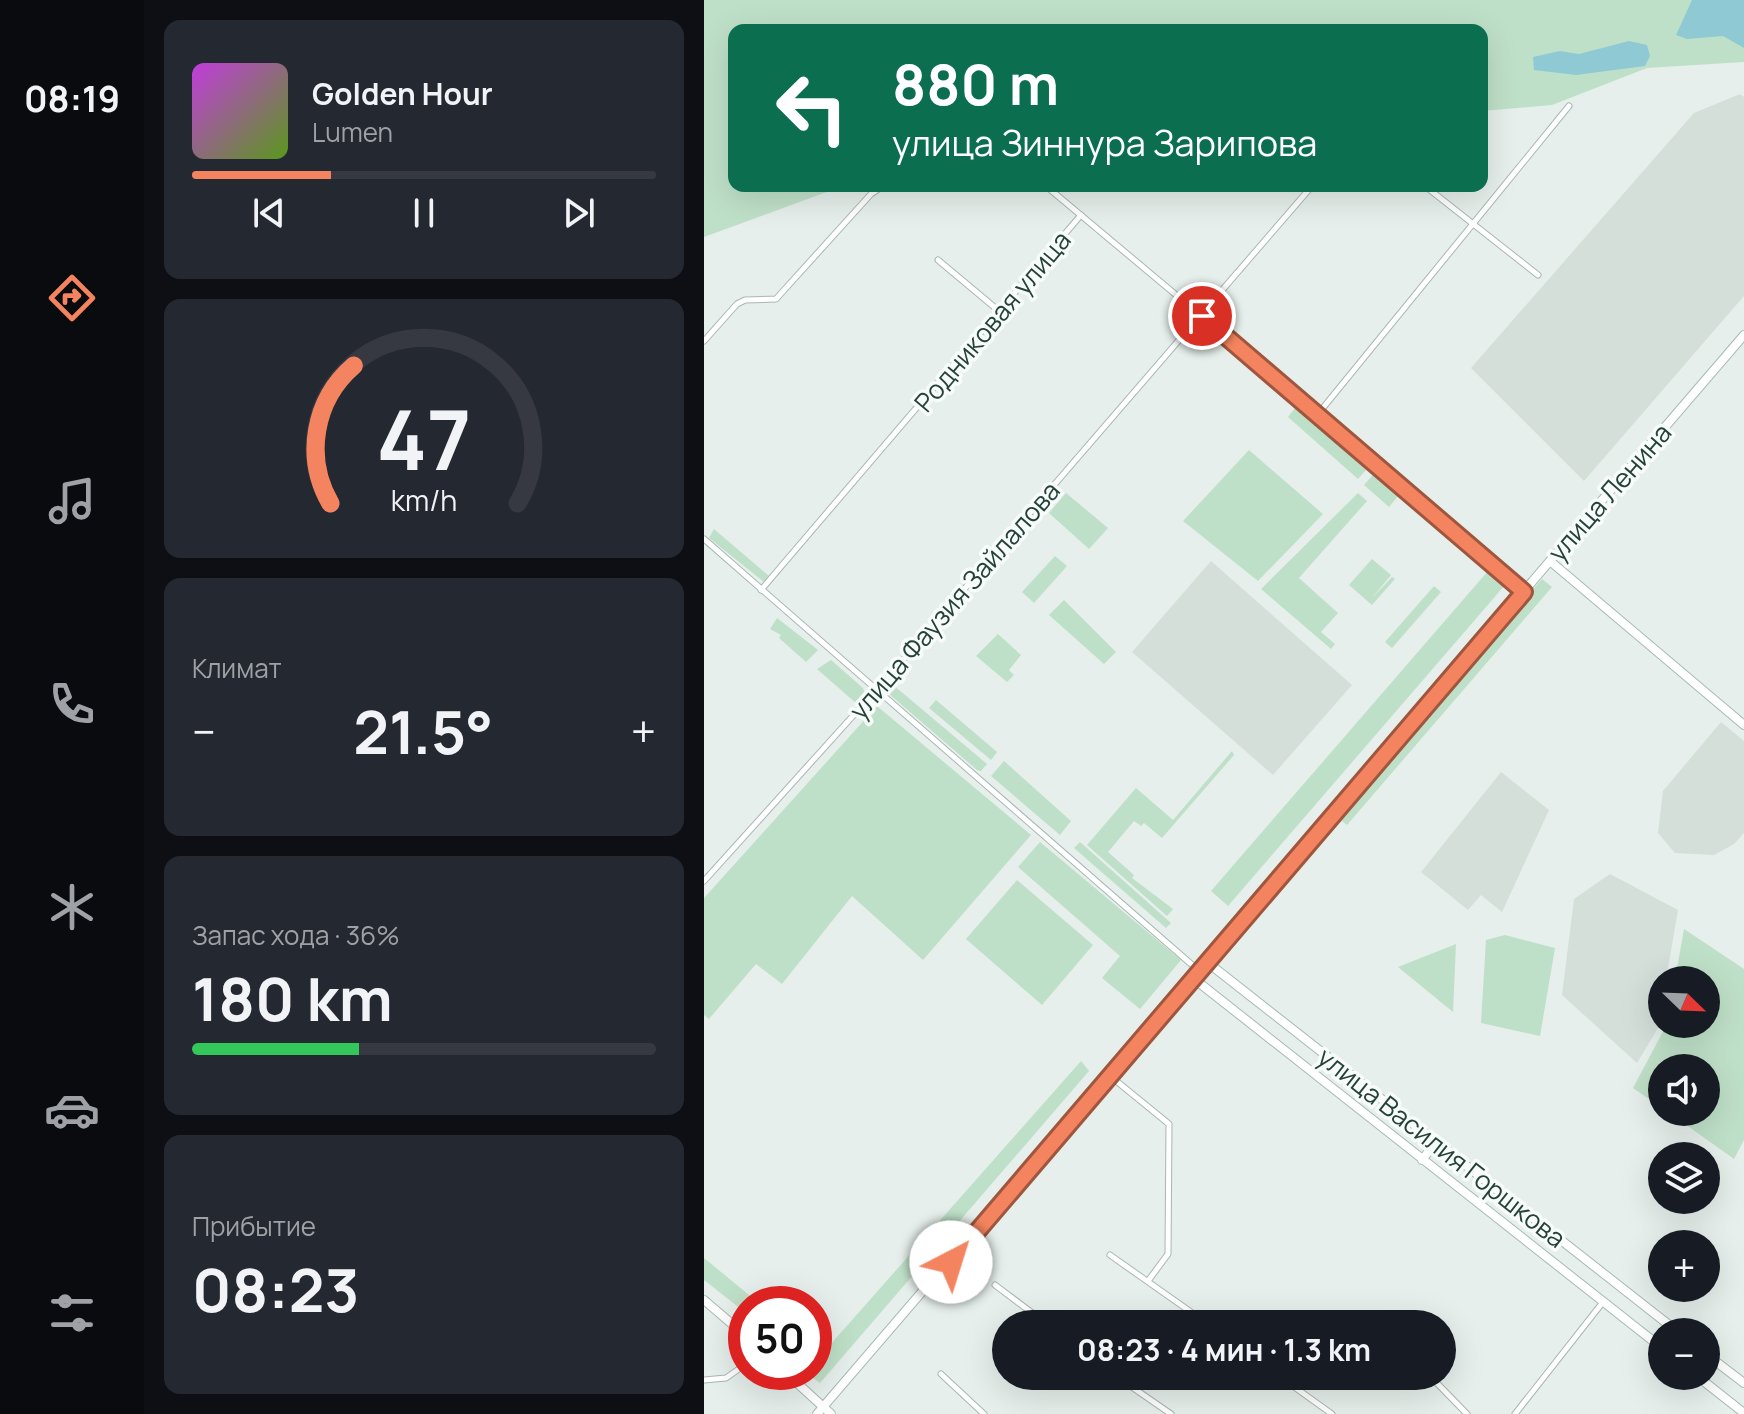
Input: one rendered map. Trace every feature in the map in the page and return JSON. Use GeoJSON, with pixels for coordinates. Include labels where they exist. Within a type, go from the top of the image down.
{"type":"FeatureCollection","features":[{"type":"Feature","properties":{"kind":"main road","name":"улица Ленина"},"geometry":{"type":"LineString","coordinates":[[820,1410],[1744,335]]}},
{"type":"Feature","properties":{"kind":"main road"},"geometry":{"type":"LineString","coordinates":[[1550,561],[1744,725]]}},
{"type":"Feature","properties":{"kind":"main road","name":"улица Василия Горшкова"},"geometry":{"type":"LineString","coordinates":[[1207,962],[1660,1318]]}},
{"type":"Feature","properties":{"kind":"main road","name":"улица Василия Горшкова"},"geometry":{"type":"LineString","coordinates":[[1196,974],[1253,1026],[1648,1337]]}},
{"type":"Feature","properties":{"kind":"main road"},"geometry":{"type":"LineString","coordinates":[[1253,1026],[1266,1009]]}},
{"type":"Feature","properties":{"kind":"main road"},"geometry":{"type":"LineString","coordinates":[[1422,1160],[1436,1142]]}},
{"type":"Feature","properties":{"kind":"main road"},"geometry":{"type":"LineString","coordinates":[[704,1300],[728,1321]]}},
{"type":"Feature","properties":{"kind":"main road"},"geometry":{"type":"LineString","coordinates":[[1720,1365],[1744,1383]]}},
{"type":"Feature","properties":{"kind":"main road"},"geometry":{"type":"LineString","coordinates":[[802,1390],[820,1410],[831,1414]]}},
{"type":"Feature","properties":{"kind":"main road"},"geometry":{"type":"LineString","coordinates":[[1715,1390],[1744,1413]]}},
{"type":"Feature","properties":{"kind":"street"},"geometry":{"type":"LineString","coordinates":[[1318,414],[1569,106]]}},
{"type":"Feature","properties":{"kind":"street"},"geometry":{"type":"LineString","coordinates":[[704,341],[737,304],[745,300],[776,299],[874,192]]}},
{"type":"Feature","properties":{"kind":"street"},"geometry":{"type":"LineString","coordinates":[[1053,192],[1524,592]]}},
{"type":"Feature","properties":{"kind":"street","name":"улица Фаузия Зайлалова"},"geometry":{"type":"LineString","coordinates":[[704,881],[876,690],[1307,192]]}},
{"type":"Feature","properties":{"kind":"street"},"geometry":{"type":"LineString","coordinates":[[1433,192],[1538,275]]}},
{"type":"Feature","properties":{"kind":"street","name":"Родниковая улица"},"geometry":{"type":"LineString","coordinates":[[761,590],[1081,215]]}},
{"type":"Feature","properties":{"kind":"street"},"geometry":{"type":"LineString","coordinates":[[938,260],[999,311]]}},
{"type":"Feature","properties":{"kind":"street"},"geometry":{"type":"LineString","coordinates":[[704,539],[1196,974]]}},
{"type":"Feature","properties":{"kind":"street"},"geometry":{"type":"LineString","coordinates":[[1109,1075],[1169,1124],[1168,1254],[1148,1281]]}},
{"type":"Feature","properties":{"kind":"street"},"geometry":{"type":"LineString","coordinates":[[1110,1255],[1188,1310]]}},
{"type":"Feature","properties":{"kind":"street"},"geometry":{"type":"LineString","coordinates":[[995,1285],[1028,1310]]}},
{"type":"Feature","properties":{"kind":"street"},"geometry":{"type":"LineString","coordinates":[[1515,1414],[1603,1302]]}},
{"type":"Feature","properties":{"kind":"street"},"geometry":{"type":"LineString","coordinates":[[941,1374],[984,1414]]}},
{"type":"Feature","properties":{"kind":"street"},"geometry":{"type":"LineString","coordinates":[[704,1380],[728,1377]]}},
{"type":"Feature","properties":{"kind":"street"},"geometry":{"type":"LineString","coordinates":[[1136,1390],[1171,1414]]}},
{"type":"Feature","properties":{"kind":"street"},"geometry":{"type":"LineString","coordinates":[[1299,1390],[1332,1414]]}},
{"type":"Feature","properties":{"kind":"street"},"geometry":{"type":"LineString","coordinates":[[1444,1390],[1467,1414]]}},
{"type":"Feature","properties":{"kind":"shaded area"},"geometry":{"type":"Polygon","coordinates":[[[1740,94],[1744,97],[1744,296],[1584,481],[1471,368],[1694,113],[1740,94]]]}},
{"type":"Feature","properties":{"kind":"shaded area"},"geometry":{"type":"Polygon","coordinates":[[[1211,561],[1352,685],[1273,775],[1132,652],[1211,561]]]}},
{"type":"Feature","properties":{"kind":"shaded area"},"geometry":{"type":"Polygon","coordinates":[[[1721,722],[1744,741],[1744,833],[1734,844],[1714,855],[1675,853],[1658,833],[1663,791],[1721,722]]]}},
{"type":"Feature","properties":{"kind":"shaded area"},"geometry":{"type":"Polygon","coordinates":[[[1501,772],[1549,810],[1502,912],[1481,895],[1468,910],[1421,872],[1501,772]]]}},
{"type":"Feature","properties":{"kind":"shaded area"},"geometry":{"type":"Polygon","coordinates":[[[1610,874],[1678,910],[1668,966],[1648,966],[1648,1038],[1652,1038],[1637,1063],[1562,995],[1574,899],[1610,874]]]}},
{"type":"Feature","properties":{"kind":"green space"},"geometry":{"type":"Polygon","coordinates":[[[704,0],[1744,0],[1744,62],[1647,68],[1552,105],[1488,110],[1488,24],[728,24],[728,192],[827,192],[704,237],[704,0]]]}},
{"type":"Feature","properties":{"kind":"green space"},"geometry":{"type":"Polygon","coordinates":[[[1299,403],[1372,463],[1358,479],[1288,417],[1299,403]]]}},
{"type":"Feature","properties":{"kind":"green space"},"geometry":{"type":"Polygon","coordinates":[[[1249,450],[1323,514],[1258,581],[1183,521],[1249,450]]]}},
{"type":"Feature","properties":{"kind":"green space"},"geometry":{"type":"Polygon","coordinates":[[[1378,469],[1403,490],[1389,507],[1364,485],[1378,469]]]}},
{"type":"Feature","properties":{"kind":"green space"},"geometry":{"type":"Polygon","coordinates":[[[1066,493],[1108,528],[1089,549],[1049,513],[1066,493]]]}},
{"type":"Feature","properties":{"kind":"green space"},"geometry":{"type":"Polygon","coordinates":[[[1358,493],[1367,501],[1299,578],[1338,613],[1321,632],[1335,644],[1331,649],[1261,589],[1358,493]]]}},
{"type":"Feature","properties":{"kind":"green space"},"geometry":{"type":"Polygon","coordinates":[[[714,529],[769,576],[764,582],[709,538],[714,529]]]}},
{"type":"Feature","properties":{"kind":"green space"},"geometry":{"type":"Polygon","coordinates":[[[1055,556],[1067,566],[1034,603],[1022,592],[1055,556]]]}},
{"type":"Feature","properties":{"kind":"green space"},"geometry":{"type":"Polygon","coordinates":[[[1372,559],[1391,575],[1372,598],[1392,577],[1395,579],[1372,605],[1349,585],[1372,559]]]}},
{"type":"Feature","properties":{"kind":"green space"},"geometry":{"type":"Polygon","coordinates":[[[1488,571],[1505,585],[1228,906],[1211,891],[1488,571]]]}},
{"type":"Feature","properties":{"kind":"green space"},"geometry":{"type":"Polygon","coordinates":[[[1542,579],[1552,587],[1347,825],[1337,817],[1542,579]]]}},
{"type":"Feature","properties":{"kind":"green space"},"geometry":{"type":"Polygon","coordinates":[[[1434,586],[1441,592],[1392,648],[1385,642],[1434,586]]]}},
{"type":"Feature","properties":{"kind":"green space"},"geometry":{"type":"Polygon","coordinates":[[[1064,600],[1116,652],[1104,664],[1049,615],[1064,600]]]}},
{"type":"Feature","properties":{"kind":"green space"},"geometry":{"type":"Polygon","coordinates":[[[777,618],[818,650],[806,662],[779,638],[781,635],[770,629],[777,618]]]}},
{"type":"Feature","properties":{"kind":"green space"},"geometry":{"type":"Polygon","coordinates":[[[998,634],[1021,655],[1009,670],[1014,675],[1007,682],[976,656],[998,634]]]}},
{"type":"Feature","properties":{"kind":"green space"},"geometry":{"type":"Polygon","coordinates":[[[831,660],[863,688],[865,695],[857,704],[817,669],[831,660]]]}},
{"type":"Feature","properties":{"kind":"green space"},"geometry":{"type":"Polygon","coordinates":[[[892,684],[987,764],[981,771],[888,693],[892,684]]]}},
{"type":"Feature","properties":{"kind":"green space"},"geometry":{"type":"Polygon","coordinates":[[[936,700],[997,752],[991,760],[929,708],[936,700]]]}},
{"type":"Feature","properties":{"kind":"green space"},"geometry":{"type":"Polygon","coordinates":[[[877,706],[1031,835],[923,960],[852,896],[782,984],[756,964],[709,1019],[704,1015],[704,898],[877,706]]]}},
{"type":"Feature","properties":{"kind":"green space"},"geometry":{"type":"Polygon","coordinates":[[[1232,751],[1234,755],[1162,838],[1144,823],[1141,826],[1134,821],[1108,852],[1134,875],[1132,878],[1173,909],[1167,916],[1087,845],[1136,788],[1173,820],[1232,751]]]}},
{"type":"Feature","properties":{"kind":"green space"},"geometry":{"type":"Polygon","coordinates":[[[1004,761],[1071,821],[1060,835],[991,776],[1004,761]]]}},
{"type":"Feature","properties":{"kind":"green space"},"geometry":{"type":"Polygon","coordinates":[[[1040,842],[1181,960],[1140,1009],[1102,978],[1120,956],[1018,867],[1040,842]]]}},
{"type":"Feature","properties":{"kind":"green space"},"geometry":{"type":"Polygon","coordinates":[[[1080,842],[1171,923],[1166,928],[1074,848],[1080,842]]]}},
{"type":"Feature","properties":{"kind":"green space"},"geometry":{"type":"Polygon","coordinates":[[[1017,880],[1093,945],[1042,1005],[966,939],[1017,880]]]}},
{"type":"Feature","properties":{"kind":"green space"},"geometry":{"type":"Polygon","coordinates":[[[1684,929],[1744,969],[1744,1140],[1734,1159],[1720,1149],[1720,1142],[1710,1142],[1688,1126],[1720,1126],[1720,1054],[1651,1054],[1660,1038],[1720,1038],[1720,966],[1677,966],[1684,929]]]}},
{"type":"Feature","properties":{"kind":"green space"},"geometry":{"type":"Polygon","coordinates":[[[1505,935],[1555,948],[1540,1036],[1481,1023],[1486,940],[1505,935]]]}},
{"type":"Feature","properties":{"kind":"green space"},"geometry":{"type":"Polygon","coordinates":[[[1456,944],[1453,1012],[1398,967],[1456,944]]]}},
{"type":"Feature","properties":{"kind":"green space"},"geometry":{"type":"Polygon","coordinates":[[[1648,1060],[1648,1098],[1633,1088],[1648,1060]]]}},
{"type":"Feature","properties":{"kind":"green space"},"geometry":{"type":"Polygon","coordinates":[[[1081,1061],[1089,1071],[832,1369],[832,1343],[1081,1061]]]}},
{"type":"Feature","properties":{"kind":"green space"},"geometry":{"type":"Polygon","coordinates":[[[704,1258],[738,1286],[728,1286],[728,1299],[704,1280],[704,1258]]]}},
{"type":"Feature","properties":{"kind":"water"},"geometry":{"type":"Polygon","coordinates":[[[1692,0],[1744,0],[1744,48],[1723,36],[1687,39],[1676,35],[1692,0]]]}},
{"type":"Feature","properties":{"kind":"water"},"geometry":{"type":"Polygon","coordinates":[[[1629,41],[1647,45],[1650,56],[1645,66],[1576,75],[1534,70],[1533,57],[1560,51],[1579,54],[1629,41]]]}},
{"type":"Feature","properties":{"kind":"route"},"geometry":{"type":"LineString","coordinates":[[951,1262],[1524,592],[1202,316]]}}]}
